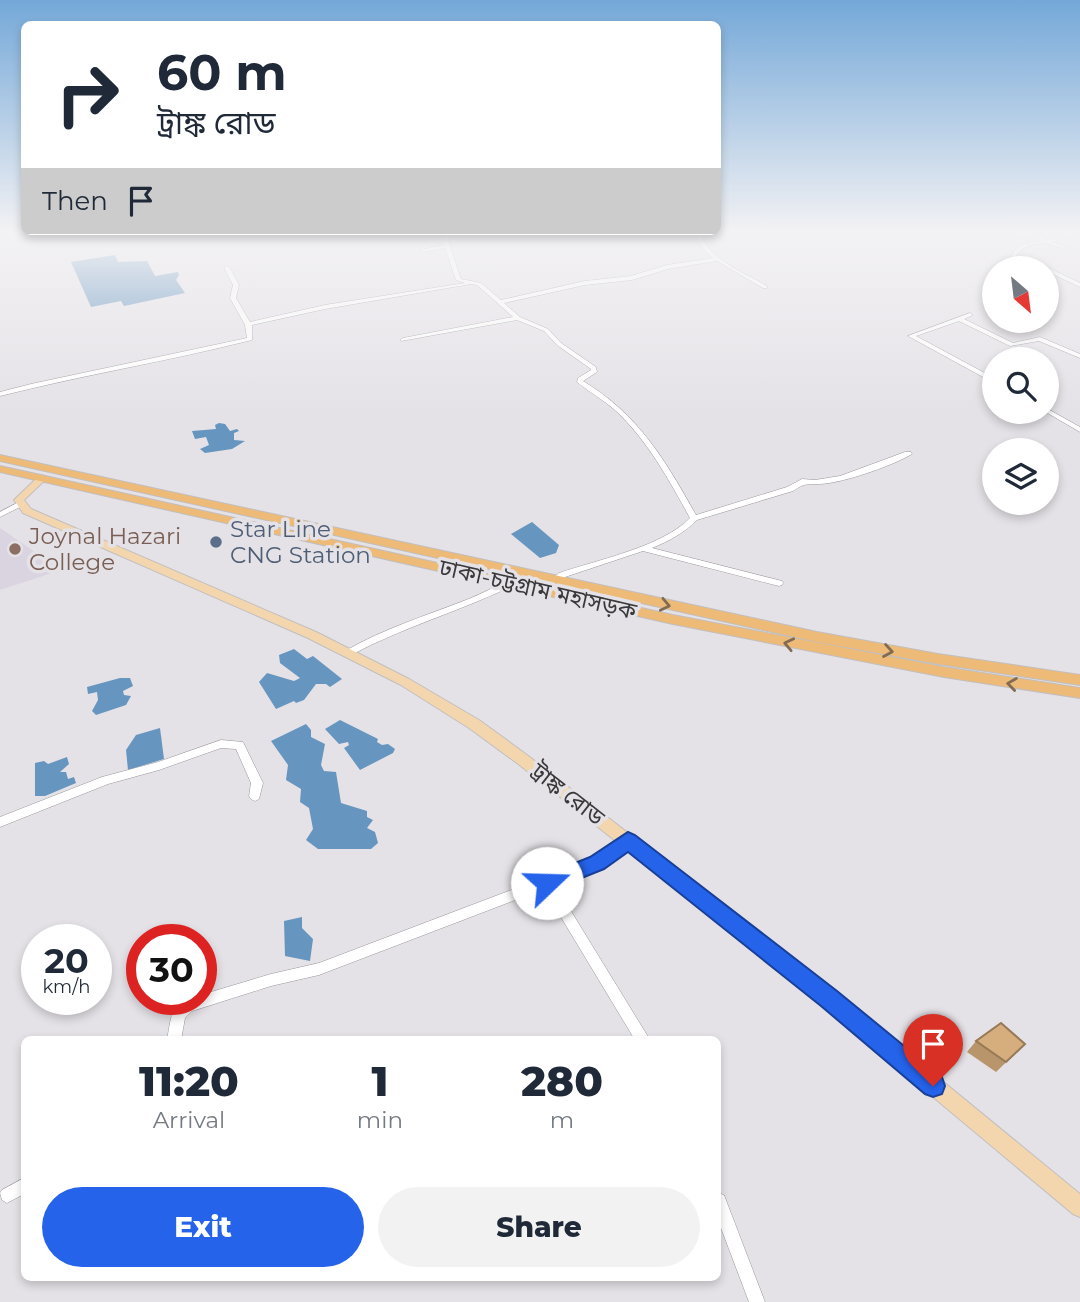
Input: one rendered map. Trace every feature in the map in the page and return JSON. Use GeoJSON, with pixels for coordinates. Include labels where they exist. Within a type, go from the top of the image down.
{"type":"FeatureCollection","features":[{"type":"Feature","properties":{"kind":"highway","name":"ঢাকা-চট্টগ্রাম মহাসড়ক"},"geometry":{"type":"LineString","coordinates":[[2,466],[19,462],[130,486],[147,496],[511,583],[867,660],[1080,693]]}},
{"type":"Feature","properties":{"kind":"highway","name":"ঢাকা-চট্টগ্রাম মহাসড়ক"},"geometry":{"type":"LineString","coordinates":[[2,466],[118,495],[147,496],[863,647],[1080,680]]}},
{"type":"Feature","properties":{"kind":"highway"},"geometry":{"type":"LineString","coordinates":[[118,495],[131,493],[133,490],[130,486]]}},
{"type":"Feature","properties":{"kind":"main road"},"geometry":{"type":"LineString","coordinates":[[20,505],[19,500],[42,478]]}},
{"type":"Feature","properties":{"kind":"main road","name":"ট্রাঙ্ক রোড"},"geometry":{"type":"LineString","coordinates":[[20,505],[44,520],[130,554],[348,653],[405,682],[474,724],[829,999],[1080,1207]]}},
{"type":"Feature","properties":{"kind":"street"},"geometry":{"type":"LineString","coordinates":[[0,394],[43,382],[250,339],[248,325],[233,298],[234,291]]}},
{"type":"Feature","properties":{"kind":"street"},"geometry":{"type":"LineString","coordinates":[[248,325],[325,307],[424,291]]}},
{"type":"Feature","properties":{"kind":"street"},"geometry":{"type":"LineString","coordinates":[[487,291],[518,318],[546,330],[559,344],[594,368],[595,371],[580,382],[621,409],[663,464],[694,518]]}},
{"type":"Feature","properties":{"kind":"street"},"geometry":{"type":"LineString","coordinates":[[500,302],[557,291]]}},
{"type":"Feature","properties":{"kind":"street"},"geometry":{"type":"LineString","coordinates":[[970,316],[911,336],[982,374]]}},
{"type":"Feature","properties":{"kind":"street"},"geometry":{"type":"LineString","coordinates":[[403,340],[518,318]]}},
{"type":"Feature","properties":{"kind":"street"},"geometry":{"type":"LineString","coordinates":[[959,319],[1012,345],[1040,339],[1080,356]]}},
{"type":"Feature","properties":{"kind":"street"},"geometry":{"type":"LineString","coordinates":[[1059,418],[1080,430]]}},
{"type":"Feature","properties":{"kind":"street"},"geometry":{"type":"LineString","coordinates":[[555,580],[562,575],[642,548],[678,532],[694,518],[790,489],[802,481],[814,484],[831,481],[908,454]]}},
{"type":"Feature","properties":{"kind":"street"},"geometry":{"type":"LineString","coordinates":[[0,515],[20,505]]}},
{"type":"Feature","properties":{"kind":"street"},"geometry":{"type":"LineString","coordinates":[[642,548],[779,583]]}},
{"type":"Feature","properties":{"kind":"street"},"geometry":{"type":"LineString","coordinates":[[348,653],[372,638],[450,611],[511,583]]}},
{"type":"Feature","properties":{"kind":"street"},"geometry":{"type":"LineString","coordinates":[[0,822],[106,780],[159,766],[220,744],[239,745],[257,783],[255,796]]}},
{"type":"Feature","properties":{"kind":"street"},"geometry":{"type":"LineString","coordinates":[[175,1036],[179,1014],[188,1006],[271,980],[319,969],[597,863],[628,841]]}},
{"type":"Feature","properties":{"kind":"street"},"geometry":{"type":"LineString","coordinates":[[547,883],[641,1036]]}},
{"type":"Feature","properties":{"kind":"street"},"geometry":{"type":"LineString","coordinates":[[6,1195],[21,1188]]}},
{"type":"Feature","properties":{"kind":"street"},"geometry":{"type":"LineString","coordinates":[[721,1209],[757,1302]]}},
{"type":"Feature","properties":{"kind":"shaded area","name":"Joynal Hazari College"},"geometry":{"type":"Polygon","coordinates":[[[0,528],[61,570],[0,590],[0,528]]]}},
{"type":"Feature","properties":{"kind":"water"},"geometry":{"type":"Polygon","coordinates":[[[84,291],[183,291],[185,293],[124,306],[121,301],[91,307],[84,291]]]}},
{"type":"Feature","properties":{"kind":"water"},"geometry":{"type":"Polygon","coordinates":[[[225,424],[230,431],[239,431],[234,433],[234,440],[245,441],[232,449],[205,453],[200,449],[209,445],[206,437],[195,439],[192,431],[216,429],[215,425],[225,424]]]}},
{"type":"Feature","properties":{"kind":"water"},"geometry":{"type":"Polygon","coordinates":[[[532,522],[559,545],[556,553],[540,558],[511,534],[532,522]]]}},
{"type":"Feature","properties":{"kind":"water"},"geometry":{"type":"Polygon","coordinates":[[[294,649],[307,659],[313,656],[342,679],[330,687],[316,684],[304,700],[296,703],[294,701],[276,709],[259,682],[267,673],[294,681],[300,678],[280,663],[279,655],[294,649]]]}},
{"type":"Feature","properties":{"kind":"water"},"geometry":{"type":"Polygon","coordinates":[[[130,678],[133,686],[123,691],[124,695],[131,696],[126,705],[96,715],[92,711],[98,700],[97,692],[88,694],[87,687],[130,678]]]}},
{"type":"Feature","properties":{"kind":"water"},"geometry":{"type":"Polygon","coordinates":[[[340,720],[378,739],[377,742],[382,745],[388,744],[395,749],[393,753],[360,770],[344,748],[349,745],[348,742],[339,744],[325,729],[340,720]]]}},
{"type":"Feature","properties":{"kind":"water"},"geometry":{"type":"Polygon","coordinates":[[[306,724],[311,730],[311,737],[325,744],[321,765],[324,771],[336,772],[341,803],[367,811],[367,817],[373,820],[367,828],[375,832],[378,843],[371,849],[318,849],[306,840],[313,829],[309,808],[300,802],[301,789],[286,780],[288,765],[271,741],[306,724]]]}},
{"type":"Feature","properties":{"kind":"water"},"geometry":{"type":"Polygon","coordinates":[[[160,728],[164,759],[128,770],[126,750],[136,735],[160,728]]]}},
{"type":"Feature","properties":{"kind":"water"},"geometry":{"type":"Polygon","coordinates":[[[67,757],[69,764],[60,772],[66,772],[68,779],[74,777],[76,783],[45,796],[35,796],[35,763],[44,761],[48,764],[67,757]]]}},
{"type":"Feature","properties":{"kind":"water"},"geometry":{"type":"Polygon","coordinates":[[[302,917],[302,928],[313,939],[310,961],[285,956],[284,921],[302,917]]]}},
{"type":"Feature","properties":{"kind":"building"},"geometry":{"type":"Polygon","coordinates":[[[1001,1023],[1025,1044],[1006,1062],[976,1041],[1001,1023]]]}},
{"type":"Feature","properties":{"kind":"place","name":"Star Line CNG Station"},"geometry":{"type":"Point","coordinates":[216,542]}},
{"type":"Feature","properties":{"kind":"place","name":"Joynal Hazari College"},"geometry":{"type":"Point","coordinates":[15,549]}},
{"type":"Feature","properties":{"kind":"route"},"geometry":{"type":"LineString","coordinates":[[547,883],[597,863],[628,841],[829,999],[933,1086]]}}]}
